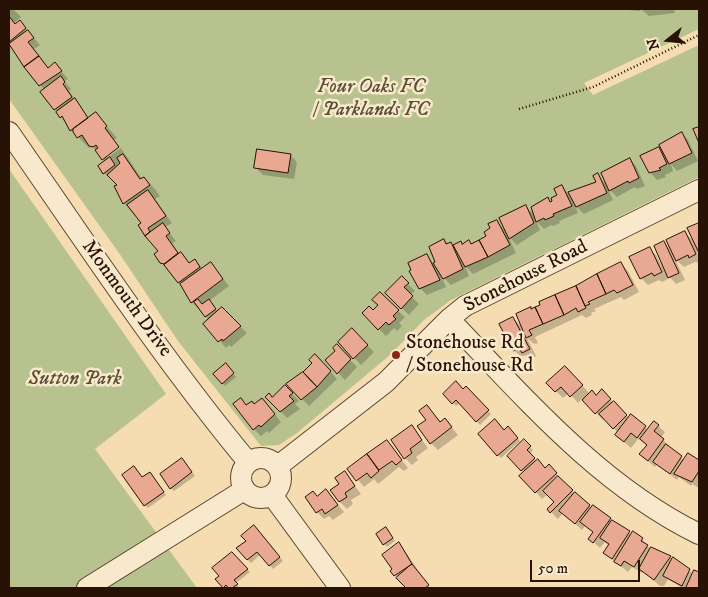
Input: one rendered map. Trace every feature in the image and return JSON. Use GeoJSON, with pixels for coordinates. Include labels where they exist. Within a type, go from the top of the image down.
{"type":"FeatureCollection","features":[{"type":"Feature","properties":{"kind":"street","name":"Monmouth Drive"},"geometry":{"type":"LineString","coordinates":[[9,132],[128,304],[218,426],[248,462]]}},
{"type":"Feature","properties":{"kind":"street","name":"Stonehouse Road"},"geometry":{"type":"LineString","coordinates":[[278,466],[386,382],[449,319],[482,296],[699,190]]}},
{"type":"Feature","properties":{"kind":"street"},"geometry":{"type":"LineString","coordinates":[[449,319],[592,464],[663,515],[699,534]]}},
{"type":"Feature","properties":{"kind":"street"},"geometry":{"type":"LineString","coordinates":[[259,457],[269,459],[278,466],[281,476],[279,487],[272,495],[264,498],[254,497],[244,490],[240,478],[242,469],[248,462],[259,457]]}},
{"type":"Feature","properties":{"kind":"street"},"geometry":{"type":"LineString","coordinates":[[87,588],[244,490]]}},
{"type":"Feature","properties":{"kind":"street"},"geometry":{"type":"LineString","coordinates":[[272,495],[340,588]]}},
{"type":"Feature","properties":{"kind":"path"},"geometry":{"type":"LineString","coordinates":[[519,109],[593,87],[699,35]]}},
{"type":"Feature","properties":{"kind":"green space","name":"Four Oaks FC / Parklands FC"},"geometry":{"type":"Polygon","coordinates":[[[9,9],[699,9],[699,29],[584,83],[593,95],[699,45],[699,177],[451,300],[424,320],[390,355],[297,433],[279,445],[261,446],[178,341],[119,253],[9,99],[9,9]]]}},
{"type":"Feature","properties":{"kind":"green space","name":"Sutton Park"},"geometry":{"type":"Polygon","coordinates":[[[9,169],[166,394],[95,449],[197,588],[9,588],[9,169]]]}},
{"type":"Feature","properties":{"kind":"building"},"geometry":{"type":"Polygon","coordinates":[[[9,16],[15,24],[20,20],[26,28],[9,42],[9,16]]]}},
{"type":"Feature","properties":{"kind":"building"},"geometry":{"type":"Polygon","coordinates":[[[28,30],[34,38],[28,42],[39,56],[24,67],[9,44],[28,30]]]}},
{"type":"Feature","properties":{"kind":"building"},"geometry":{"type":"Polygon","coordinates":[[[39,56],[48,68],[55,62],[62,71],[39,86],[24,67],[39,56]]]}},
{"type":"Feature","properties":{"kind":"building"},"geometry":{"type":"Polygon","coordinates":[[[61,76],[65,82],[63,84],[72,97],[54,110],[40,92],[61,76]]]}},
{"type":"Feature","properties":{"kind":"building"},"geometry":{"type":"Polygon","coordinates":[[[75,98],[88,118],[70,131],[62,116],[60,118],[56,112],[75,98]]]}},
{"type":"Feature","properties":{"kind":"building"},"geometry":{"type":"Polygon","coordinates":[[[96,112],[107,126],[105,128],[119,147],[102,160],[95,150],[98,148],[96,145],[93,147],[89,146],[82,135],[77,138],[73,132],[73,129],[96,112]]]}},
{"type":"Feature","properties":{"kind":"building"},"geometry":{"type":"Polygon","coordinates":[[[699,127],[699,143],[693,129],[699,127]]]}},
{"type":"Feature","properties":{"kind":"building"},"geometry":{"type":"Polygon","coordinates":[[[682,132],[692,153],[669,164],[659,145],[682,132]]]}},
{"type":"Feature","properties":{"kind":"building"},"geometry":{"type":"Polygon","coordinates":[[[659,147],[667,164],[659,168],[661,170],[649,173],[640,156],[659,147]]]}},
{"type":"Feature","properties":{"kind":"building"},"geometry":{"type":"Polygon","coordinates":[[[257,149],[291,154],[288,173],[254,168],[257,149]]]}},
{"type":"Feature","properties":{"kind":"building"},"geometry":{"type":"Polygon","coordinates":[[[123,154],[140,179],[144,177],[150,185],[123,204],[114,186],[117,185],[107,175],[120,163],[117,158],[123,154]]]}},
{"type":"Feature","properties":{"kind":"building"},"geometry":{"type":"Polygon","coordinates":[[[110,157],[115,165],[103,174],[98,166],[110,157]]]}},
{"type":"Feature","properties":{"kind":"building"},"geometry":{"type":"Polygon","coordinates":[[[630,158],[639,178],[629,183],[628,181],[609,191],[601,173],[630,158]]]}},
{"type":"Feature","properties":{"kind":"building"},"geometry":{"type":"Polygon","coordinates":[[[598,173],[607,193],[576,207],[568,192],[596,182],[593,176],[598,173]]]}},
{"type":"Feature","properties":{"kind":"building"},"geometry":{"type":"Polygon","coordinates":[[[562,185],[572,206],[553,214],[554,216],[545,220],[544,218],[536,222],[531,207],[548,197],[550,202],[552,201],[551,198],[557,195],[554,189],[562,185]]]}},
{"type":"Feature","properties":{"kind":"building"},"geometry":{"type":"Polygon","coordinates":[[[148,190],[166,216],[148,228],[150,232],[145,236],[138,225],[141,223],[127,205],[148,190]]]}},
{"type":"Feature","properties":{"kind":"building"},"geometry":{"type":"Polygon","coordinates":[[[526,205],[534,223],[509,239],[499,218],[526,205]]]}},
{"type":"Feature","properties":{"kind":"building"},"geometry":{"type":"Polygon","coordinates":[[[497,220],[510,245],[488,257],[479,240],[486,236],[484,232],[490,228],[488,224],[497,220]]]}},
{"type":"Feature","properties":{"kind":"building"},"geometry":{"type":"Polygon","coordinates":[[[163,223],[170,233],[166,236],[178,253],[164,264],[160,263],[154,254],[158,251],[145,236],[163,223]]]}},
{"type":"Feature","properties":{"kind":"building"},"geometry":{"type":"Polygon","coordinates":[[[699,223],[699,253],[687,228],[699,223]]]}},
{"type":"Feature","properties":{"kind":"building"},"geometry":{"type":"Polygon","coordinates":[[[685,231],[696,254],[689,258],[688,255],[676,261],[666,240],[685,231]]]}},
{"type":"Feature","properties":{"kind":"building"},"geometry":{"type":"Polygon","coordinates":[[[444,239],[446,244],[451,242],[463,269],[443,279],[433,263],[435,262],[429,247],[444,239]]]}},
{"type":"Feature","properties":{"kind":"building"},"geometry":{"type":"Polygon","coordinates":[[[469,240],[471,244],[479,240],[488,257],[465,267],[453,245],[461,241],[462,244],[469,240]]]}},
{"type":"Feature","properties":{"kind":"building"},"geometry":{"type":"Polygon","coordinates":[[[664,241],[679,273],[668,278],[654,246],[664,241]]]}},
{"type":"Feature","properties":{"kind":"building"},"geometry":{"type":"Polygon","coordinates":[[[650,247],[662,272],[654,276],[652,273],[640,279],[629,257],[650,247]]]}},
{"type":"Feature","properties":{"kind":"building"},"geometry":{"type":"Polygon","coordinates":[[[181,252],[189,263],[195,259],[200,267],[178,283],[164,265],[181,252]]]}},
{"type":"Feature","properties":{"kind":"building"},"geometry":{"type":"Polygon","coordinates":[[[427,254],[440,280],[419,289],[409,271],[411,270],[408,263],[427,254]]]}},
{"type":"Feature","properties":{"kind":"building"},"geometry":{"type":"Polygon","coordinates":[[[211,262],[223,279],[191,303],[180,284],[211,262]]]}},
{"type":"Feature","properties":{"kind":"building"},"geometry":{"type":"Polygon","coordinates":[[[621,262],[633,285],[617,293],[614,290],[606,294],[597,274],[621,262]]]}},
{"type":"Feature","properties":{"kind":"building"},"geometry":{"type":"Polygon","coordinates":[[[597,274],[606,294],[588,302],[590,304],[585,306],[576,286],[597,274]]]}},
{"type":"Feature","properties":{"kind":"building"},"geometry":{"type":"Polygon","coordinates":[[[402,276],[409,283],[404,287],[413,296],[401,309],[385,293],[402,276]]]}},
{"type":"Feature","properties":{"kind":"building"},"geometry":{"type":"Polygon","coordinates":[[[576,286],[586,308],[578,312],[576,308],[564,315],[555,295],[576,286]]]}},
{"type":"Feature","properties":{"kind":"building"},"geometry":{"type":"Polygon","coordinates":[[[380,292],[399,310],[393,316],[396,319],[389,325],[386,322],[378,330],[362,313],[369,306],[373,310],[378,305],[372,300],[380,292]]]}},
{"type":"Feature","properties":{"kind":"building"},"geometry":{"type":"Polygon","coordinates":[[[555,295],[564,315],[543,324],[535,307],[540,305],[539,302],[555,295]]]}},
{"type":"Feature","properties":{"kind":"building"},"geometry":{"type":"Polygon","coordinates":[[[198,299],[202,304],[209,299],[216,309],[205,317],[194,302],[198,299]]]}},
{"type":"Feature","properties":{"kind":"building"},"geometry":{"type":"Polygon","coordinates":[[[222,307],[241,326],[223,341],[222,339],[218,342],[203,324],[222,307]]]}},
{"type":"Feature","properties":{"kind":"building"},"geometry":{"type":"Polygon","coordinates":[[[531,307],[531,309],[535,307],[543,324],[529,330],[532,335],[526,338],[516,314],[531,307]]]}},
{"type":"Feature","properties":{"kind":"building"},"geometry":{"type":"Polygon","coordinates":[[[513,317],[530,349],[522,353],[519,348],[513,351],[499,324],[513,317]]]}},
{"type":"Feature","properties":{"kind":"building"},"geometry":{"type":"Polygon","coordinates":[[[352,328],[368,345],[353,359],[338,342],[352,328]]]}},
{"type":"Feature","properties":{"kind":"building"},"geometry":{"type":"Polygon","coordinates":[[[337,344],[351,359],[337,374],[325,360],[335,351],[333,348],[337,344]]]}},
{"type":"Feature","properties":{"kind":"building"},"geometry":{"type":"Polygon","coordinates":[[[315,354],[331,371],[317,387],[303,372],[312,363],[309,360],[315,354]]]}},
{"type":"Feature","properties":{"kind":"building"},"geometry":{"type":"Polygon","coordinates":[[[226,363],[234,373],[222,384],[213,374],[226,363]]]}},
{"type":"Feature","properties":{"kind":"building"},"geometry":{"type":"Polygon","coordinates":[[[565,366],[583,385],[570,397],[561,387],[555,392],[546,383],[565,366]]]}},
{"type":"Feature","properties":{"kind":"building"},"geometry":{"type":"Polygon","coordinates":[[[303,372],[317,387],[301,400],[286,384],[303,372]]]}},
{"type":"Feature","properties":{"kind":"building"},"geometry":{"type":"Polygon","coordinates":[[[456,381],[463,389],[466,386],[489,410],[476,422],[456,400],[452,404],[443,394],[456,381]]]}},
{"type":"Feature","properties":{"kind":"building"},"geometry":{"type":"Polygon","coordinates":[[[285,385],[293,393],[289,396],[294,401],[280,412],[265,397],[269,393],[272,397],[285,385]]]}},
{"type":"Feature","properties":{"kind":"building"},"geometry":{"type":"Polygon","coordinates":[[[602,389],[611,399],[595,414],[582,400],[592,390],[596,395],[602,389]]]}},
{"type":"Feature","properties":{"kind":"building"},"geometry":{"type":"Polygon","coordinates":[[[241,398],[246,405],[252,401],[254,404],[262,398],[275,414],[261,427],[259,425],[253,430],[233,404],[241,398]]]}},
{"type":"Feature","properties":{"kind":"building"},"geometry":{"type":"Polygon","coordinates":[[[614,401],[627,415],[613,429],[599,414],[614,401]]]}},
{"type":"Feature","properties":{"kind":"building"},"geometry":{"type":"Polygon","coordinates":[[[427,405],[440,422],[445,418],[452,427],[430,444],[417,426],[426,420],[419,411],[427,405]]]}},
{"type":"Feature","properties":{"kind":"building"},"geometry":{"type":"Polygon","coordinates":[[[631,414],[646,426],[637,438],[631,433],[624,442],[615,435],[631,414]]]}},
{"type":"Feature","properties":{"kind":"building"},"geometry":{"type":"Polygon","coordinates":[[[495,419],[504,430],[508,426],[518,438],[497,456],[478,434],[495,419]]]}},
{"type":"Feature","properties":{"kind":"building"},"geometry":{"type":"Polygon","coordinates":[[[654,421],[659,425],[654,431],[664,439],[648,461],[639,454],[647,445],[640,439],[654,421]]]}},
{"type":"Feature","properties":{"kind":"building"},"geometry":{"type":"Polygon","coordinates":[[[412,425],[422,440],[410,449],[412,453],[404,459],[391,440],[412,425]]]}},
{"type":"Feature","properties":{"kind":"building"},"geometry":{"type":"Polygon","coordinates":[[[524,439],[531,446],[527,450],[535,458],[521,471],[507,456],[524,439]]]}},
{"type":"Feature","properties":{"kind":"building"},"geometry":{"type":"Polygon","coordinates":[[[387,440],[402,460],[396,465],[392,461],[379,470],[367,454],[387,440]]]}},
{"type":"Feature","properties":{"kind":"building"},"geometry":{"type":"Polygon","coordinates":[[[666,444],[682,456],[670,474],[653,462],[666,444]]]}},
{"type":"Feature","properties":{"kind":"building"},"geometry":{"type":"Polygon","coordinates":[[[688,453],[699,460],[699,471],[692,482],[674,474],[688,453]]]}},
{"type":"Feature","properties":{"kind":"building"},"geometry":{"type":"Polygon","coordinates":[[[367,454],[379,471],[371,478],[367,473],[356,481],[347,469],[367,454]]]}},
{"type":"Feature","properties":{"kind":"building"},"geometry":{"type":"Polygon","coordinates":[[[182,458],[192,472],[170,489],[160,474],[182,458]]]}},
{"type":"Feature","properties":{"kind":"building"},"geometry":{"type":"Polygon","coordinates":[[[538,459],[545,468],[549,464],[557,473],[535,493],[519,476],[538,459]]]}},
{"type":"Feature","properties":{"kind":"building"},"geometry":{"type":"Polygon","coordinates":[[[134,466],[142,477],[150,472],[164,492],[144,506],[122,475],[134,466]]]}},
{"type":"Feature","properties":{"kind":"building"},"geometry":{"type":"Polygon","coordinates":[[[345,471],[355,486],[345,493],[347,497],[339,502],[330,490],[339,484],[335,478],[345,471]]]}},
{"type":"Feature","properties":{"kind":"building"},"geometry":{"type":"Polygon","coordinates":[[[558,476],[573,490],[550,513],[547,509],[554,502],[543,491],[558,476]]]}},
{"type":"Feature","properties":{"kind":"building"},"geometry":{"type":"Polygon","coordinates":[[[326,489],[338,505],[325,514],[322,509],[316,513],[305,497],[313,491],[317,496],[326,489]]]}},
{"type":"Feature","properties":{"kind":"building"},"geometry":{"type":"Polygon","coordinates":[[[575,492],[590,505],[575,524],[559,511],[575,492]]]}},
{"type":"Feature","properties":{"kind":"building"},"geometry":{"type":"Polygon","coordinates":[[[593,505],[611,518],[593,543],[588,539],[593,532],[580,522],[593,505]]]}},
{"type":"Feature","properties":{"kind":"building"},"geometry":{"type":"Polygon","coordinates":[[[612,520],[630,531],[612,559],[603,553],[609,544],[600,538],[612,520]]]}},
{"type":"Feature","properties":{"kind":"building"},"geometry":{"type":"Polygon","coordinates":[[[254,525],[280,557],[269,566],[257,552],[247,560],[236,548],[246,541],[241,536],[254,525]]]}},
{"type":"Feature","properties":{"kind":"building"},"geometry":{"type":"Polygon","coordinates":[[[386,527],[393,538],[383,545],[376,534],[386,527]]]}},
{"type":"Feature","properties":{"kind":"building"},"geometry":{"type":"Polygon","coordinates":[[[633,531],[643,538],[641,541],[648,545],[634,567],[624,561],[621,566],[614,562],[633,531]]]}},
{"type":"Feature","properties":{"kind":"building"},"geometry":{"type":"Polygon","coordinates":[[[399,542],[412,564],[394,576],[390,571],[392,569],[382,555],[399,542]]]}},
{"type":"Feature","properties":{"kind":"building"},"geometry":{"type":"Polygon","coordinates":[[[651,547],[671,556],[654,580],[639,569],[651,547]]]}},
{"type":"Feature","properties":{"kind":"building"},"geometry":{"type":"Polygon","coordinates":[[[232,552],[248,569],[234,580],[238,584],[232,588],[228,588],[226,585],[223,588],[215,579],[219,576],[212,568],[232,552]]]}},
{"type":"Feature","properties":{"kind":"building"},"geometry":{"type":"Polygon","coordinates":[[[673,557],[690,569],[682,586],[663,576],[673,557]]]}},
{"type":"Feature","properties":{"kind":"building"},"geometry":{"type":"Polygon","coordinates":[[[412,564],[429,585],[425,588],[406,588],[396,578],[412,564]]]}},
{"type":"Feature","properties":{"kind":"building"},"geometry":{"type":"Polygon","coordinates":[[[694,570],[699,572],[699,588],[686,588],[694,570]]]}},
{"type":"Feature","properties":{"kind":"place","name":"Stonehouse Rd / Stonehouse Rd"},"geometry":{"type":"Point","coordinates":[396,355]}}]}
